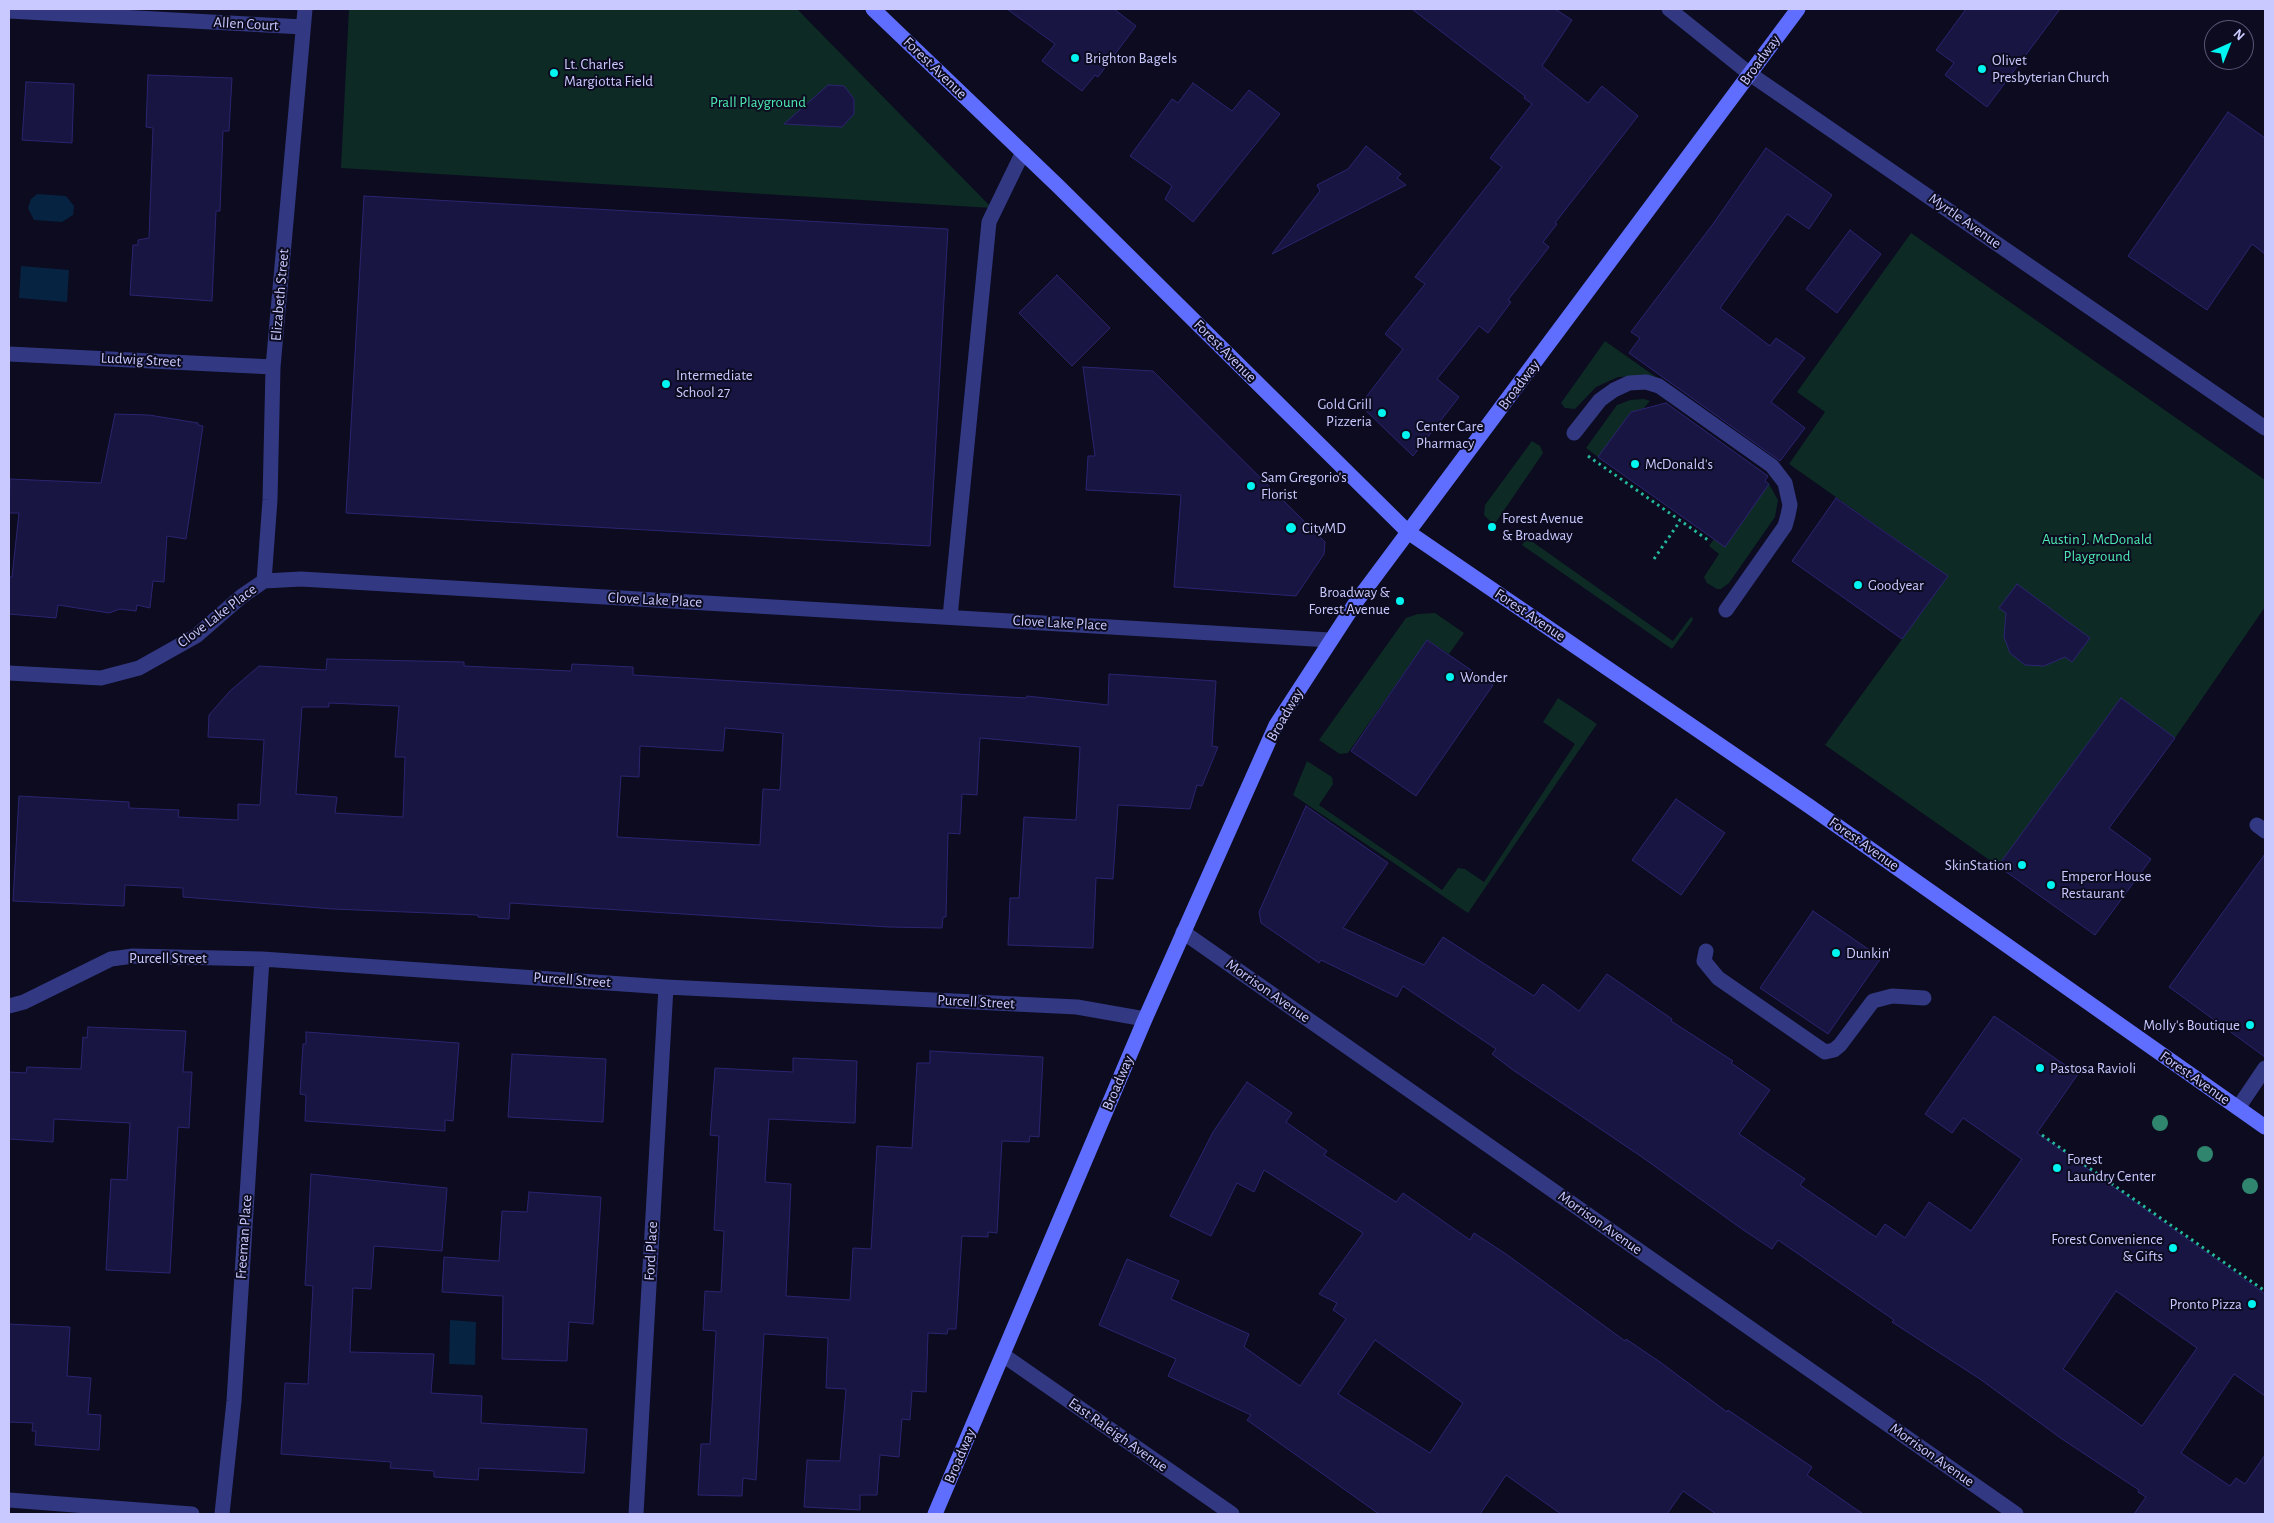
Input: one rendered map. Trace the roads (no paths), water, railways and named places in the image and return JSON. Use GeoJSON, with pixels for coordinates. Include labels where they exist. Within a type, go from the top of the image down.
{"type":"FeatureCollection","features":[{"type":"Feature","properties":{"kind":"main road","name":"Forest Avenue"},"geometry":{"type":"LineString","coordinates":[[873,9],[1023,152],[1408,532],[1809,806],[2265,1127]]}},
{"type":"Feature","properties":{"kind":"main road","name":"Broadway"},"geometry":{"type":"LineString","coordinates":[[935,1514],[1145,1019],[1276,725],[1330,640],[1408,532],[1798,9]]}},
{"type":"Feature","properties":{"kind":"street","name":"Elizabeth Street"},"geometry":{"type":"LineString","coordinates":[[264,581],[270,500],[274,367],[305,9]]}},
{"type":"Feature","properties":{"kind":"street","name":"Myrtle Avenue"},"geometry":{"type":"LineString","coordinates":[[1669,9],[1750,74],[2265,428]]}},
{"type":"Feature","properties":{"kind":"street","name":"Allen Court"},"geometry":{"type":"LineString","coordinates":[[9,11],[303,27]]}},
{"type":"Feature","properties":{"kind":"street"},"geometry":{"type":"LineString","coordinates":[[950,617],[989,222],[1023,152]]}},
{"type":"Feature","properties":{"kind":"street","name":"Ludwig Street"},"geometry":{"type":"LineString","coordinates":[[9,354],[274,367]]}},
{"type":"Feature","properties":{"kind":"street"},"geometry":{"type":"LineString","coordinates":[[1574,433],[1600,400],[1614,390],[1629,383],[1646,382],[1659,386],[1772,466],[1785,483],[1790,505],[1788,515],[1784,526],[1726,610]]}},
{"type":"Feature","properties":{"kind":"street","name":"Clove Lake Place"},"geometry":{"type":"LineString","coordinates":[[9,673],[101,678],[139,668],[196,636],[242,596],[264,581],[301,579],[1330,640]]}},
{"type":"Feature","properties":{"kind":"street","name":"Morrison Avenue"},"geometry":{"type":"LineString","coordinates":[[1183,932],[2016,1514]]}},
{"type":"Feature","properties":{"kind":"street"},"geometry":{"type":"LineString","coordinates":[[1706,952],[1704,961],[1718,978],[1825,1052],[1834,1050],[1840,1044],[1873,1001],[1892,996],[1924,998]]}},
{"type":"Feature","properties":{"kind":"street","name":"Purcell Street"},"geometry":{"type":"LineString","coordinates":[[9,1006],[24,1002],[111,959],[133,956],[262,959],[666,987],[1077,1007],[1145,1019]]}},
{"type":"Feature","properties":{"kind":"street","name":"Freeman Place"},"geometry":{"type":"LineString","coordinates":[[222,1514],[234,1401],[262,959]]}},
{"type":"Feature","properties":{"kind":"street","name":"Ford Place"},"geometry":{"type":"LineString","coordinates":[[636,1514],[666,987]]}},
{"type":"Feature","properties":{"kind":"street"},"geometry":{"type":"LineString","coordinates":[[2238,1108],[2265,1068]]}},
{"type":"Feature","properties":{"kind":"street","name":"East Raleigh Avenue"},"geometry":{"type":"LineString","coordinates":[[1003,1355],[1232,1514]]}},
{"type":"Feature","properties":{"kind":"street"},"geometry":{"type":"LineString","coordinates":[[9,1500],[192,1514]]}},
{"type":"Feature","properties":{"kind":"water"},"geometry":{"type":"Polygon","coordinates":[[[37,194],[66,196],[74,206],[73,215],[62,222],[34,220],[28,208],[31,199],[37,194]]]}},
{"type":"Feature","properties":{"kind":"water"},"geometry":{"type":"Polygon","coordinates":[[[21,266],[69,270],[67,302],[19,298],[21,266]]]}},
{"type":"Feature","properties":{"kind":"water"},"geometry":{"type":"Polygon","coordinates":[[[450,1320],[476,1322],[475,1365],[449,1364],[450,1320]]]}},
{"type":"Feature","properties":{"kind":"place","name":"Brighton Bagels"},"geometry":{"type":"Point","coordinates":[1075,58]}},
{"type":"Feature","properties":{"kind":"place","name":"Olivet Presbyterian Church"},"geometry":{"type":"Point","coordinates":[1982,69]}},
{"type":"Feature","properties":{"kind":"place","name":"Lt. Charles Margiotta Field"},"geometry":{"type":"Point","coordinates":[554,73]}},
{"type":"Feature","properties":{"kind":"place","name":"Intermediate School 27"},"geometry":{"type":"Point","coordinates":[666,384]}},
{"type":"Feature","properties":{"kind":"place","name":"Gold Grill Pizzeria"},"geometry":{"type":"Point","coordinates":[1382,413]}},
{"type":"Feature","properties":{"kind":"place","name":"Center Care Pharmacy"},"geometry":{"type":"Point","coordinates":[1406,435]}},
{"type":"Feature","properties":{"kind":"place","name":"McDonald's"},"geometry":{"type":"Point","coordinates":[1635,464]}},
{"type":"Feature","properties":{"kind":"place","name":"Sam Gregorio's Florist"},"geometry":{"type":"Point","coordinates":[1251,486]}},
{"type":"Feature","properties":{"kind":"place","name":"Forest Avenue & Broadway"},"geometry":{"type":"Point","coordinates":[1492,527]}},
{"type":"Feature","properties":{"kind":"place","name":"CityMD"},"geometry":{"type":"Point","coordinates":[1291,528]}},
{"type":"Feature","properties":{"kind":"place","name":"Goodyear"},"geometry":{"type":"Point","coordinates":[1858,585]}},
{"type":"Feature","properties":{"kind":"place","name":"Broadway & Forest Avenue"},"geometry":{"type":"Point","coordinates":[1400,601]}},
{"type":"Feature","properties":{"kind":"place","name":"Wonder"},"geometry":{"type":"Point","coordinates":[1450,677]}},
{"type":"Feature","properties":{"kind":"place","name":"SkinStation"},"geometry":{"type":"Point","coordinates":[2022,865]}},
{"type":"Feature","properties":{"kind":"place","name":"Emperor House Restaurant"},"geometry":{"type":"Point","coordinates":[2051,885]}},
{"type":"Feature","properties":{"kind":"place","name":"Dunkin'"},"geometry":{"type":"Point","coordinates":[1836,953]}},
{"type":"Feature","properties":{"kind":"place","name":"Molly's Boutique"},"geometry":{"type":"Point","coordinates":[2250,1025]}},
{"type":"Feature","properties":{"kind":"place","name":"Pastosa Ravioli"},"geometry":{"type":"Point","coordinates":[2040,1068]}},
{"type":"Feature","properties":{"kind":"place","name":"Forest Laundry Center"},"geometry":{"type":"Point","coordinates":[2057,1168]}},
{"type":"Feature","properties":{"kind":"place","name":"Forest Convenience & Gifts"},"geometry":{"type":"Point","coordinates":[2173,1248]}},
{"type":"Feature","properties":{"kind":"place","name":"Pronto Pizza"},"geometry":{"type":"Point","coordinates":[2252,1304]}},
{"type":"Feature","properties":{"kind":"park label","name":"Prall Playground"},"geometry":{"type":"Point","coordinates":[758,102]}},
{"type":"Feature","properties":{"kind":"park label","name":"Austin J. McDonald Playground"},"geometry":{"type":"Point","coordinates":[2097,548]}}]}
